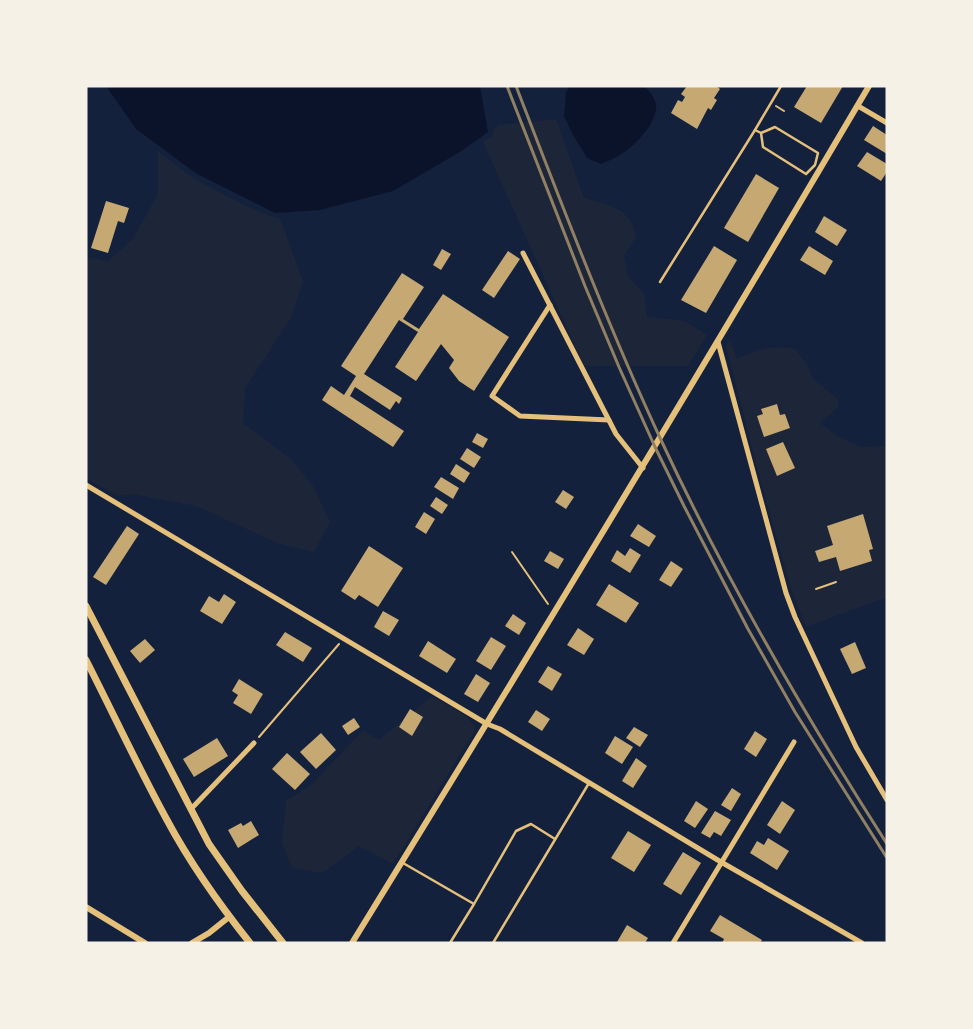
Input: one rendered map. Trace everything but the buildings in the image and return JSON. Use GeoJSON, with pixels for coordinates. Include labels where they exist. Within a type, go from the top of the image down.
{"type":"FeatureCollection","features":[{"type":"Feature","properties":{"kind":"main road"},"geometry":{"type":"LineString","coordinates":[[86,606],[209,844],[242,891],[284,943]]}},
{"type":"Feature","properties":{"kind":"main road"},"geometry":{"type":"LineString","coordinates":[[86,660],[167,820],[229,917],[250,943]]}},
{"type":"Feature","properties":{"kind":"street"},"geometry":{"type":"LineString","coordinates":[[352,943],[643,468],[870,86]]}},
{"type":"Feature","properties":{"kind":"street"},"geometry":{"type":"LineString","coordinates":[[858,106],[887,123]]}},
{"type":"Feature","properties":{"kind":"street"},"geometry":{"type":"LineString","coordinates":[[523,253],[616,434],[643,468]]}},
{"type":"Feature","properties":{"kind":"street"},"geometry":{"type":"LineString","coordinates":[[550,305],[492,396],[520,416],[609,420]]}},
{"type":"Feature","properties":{"kind":"street"},"geometry":{"type":"LineString","coordinates":[[718,342],[786,593],[795,617],[856,747],[887,800]]}},
{"type":"Feature","properties":{"kind":"street"},"geometry":{"type":"LineString","coordinates":[[86,484],[487,724],[500,729],[721,862],[862,943]]}},
{"type":"Feature","properties":{"kind":"street"},"geometry":{"type":"LineString","coordinates":[[673,943],[794,742]]}},
{"type":"Feature","properties":{"kind":"street"},"geometry":{"type":"LineString","coordinates":[[191,808],[254,743]]}},
{"type":"Feature","properties":{"kind":"street"},"geometry":{"type":"LineString","coordinates":[[86,907],[145,943]]}},
{"type":"Feature","properties":{"kind":"street"},"geometry":{"type":"LineString","coordinates":[[192,943],[209,933],[229,917]]}},
{"type":"Feature","properties":{"kind":"lane"},"geometry":{"type":"LineString","coordinates":[[660,282],[782,86]]}},
{"type":"Feature","properties":{"kind":"lane"},"geometry":{"type":"LineString","coordinates":[[755,130],[761,133],[775,128],[818,153],[815,165],[806,174],[763,147],[761,133]]}},
{"type":"Feature","properties":{"kind":"lane"},"geometry":{"type":"LineString","coordinates":[[815,165],[821,168]]}},
{"type":"Feature","properties":{"kind":"lane"},"geometry":{"type":"LineString","coordinates":[[493,943],[589,783]]}},
{"type":"Feature","properties":{"kind":"lane"},"geometry":{"type":"LineString","coordinates":[[450,943],[516,831],[531,824],[555,839]]}},
{"type":"Feature","properties":{"kind":"lane"},"geometry":{"type":"LineString","coordinates":[[402,862],[474,904]]}},
{"type":"Feature","properties":{"kind":"path"},"geometry":{"type":"LineString","coordinates":[[775,105],[784,111]]}},
{"type":"Feature","properties":{"kind":"path"},"geometry":{"type":"LineString","coordinates":[[512,552],[549,605],[556,610]]}},
{"type":"Feature","properties":{"kind":"path"},"geometry":{"type":"LineString","coordinates":[[816,589],[836,582]]}},
{"type":"Feature","properties":{"kind":"path"},"geometry":{"type":"LineString","coordinates":[[254,743],[345,638]]}},
{"type":"Feature","properties":{"kind":"shaded area"},"geometry":{"type":"Polygon","coordinates":[[[106,86],[480,86],[488,132],[463,150],[393,191],[320,210],[275,213],[197,174],[136,129],[106,86]]]}},
{"type":"Feature","properties":{"kind":"shaded area"},"geometry":{"type":"Polygon","coordinates":[[[570,86],[644,86],[655,100],[656,110],[648,129],[633,145],[620,155],[601,164],[587,158],[564,116],[566,92],[570,86]]]}},
{"type":"Feature","properties":{"kind":"shaded area"},"geometry":{"type":"Polygon","coordinates":[[[556,119],[584,198],[618,209],[630,220],[634,227],[636,237],[624,256],[628,276],[644,294],[647,317],[685,321],[707,335],[688,366],[584,366],[483,142],[493,135],[493,130],[499,125],[556,119]]]}},
{"type":"Feature","properties":{"kind":"shaded area"},"geometry":{"type":"Polygon","coordinates":[[[158,151],[192,177],[209,187],[250,208],[280,218],[303,281],[291,318],[245,388],[243,423],[291,459],[313,486],[330,522],[314,552],[280,544],[196,506],[133,494],[118,496],[86,478],[86,257],[108,261],[132,240],[158,194],[158,151]]]}},
{"type":"Feature","properties":{"kind":"shaded area"},"geometry":{"type":"Polygon","coordinates":[[[730,340],[737,359],[766,349],[780,347],[795,349],[807,364],[813,379],[838,399],[839,406],[820,423],[836,435],[860,447],[887,446],[887,597],[806,627],[792,592],[760,479],[726,346],[730,340]]]}},
{"type":"Feature","properties":{"kind":"shaded area"},"geometry":{"type":"Polygon","coordinates":[[[431,697],[464,715],[475,730],[393,864],[359,846],[322,873],[292,868],[282,843],[286,801],[312,784],[363,730],[379,740],[431,697]]]}},
{"type":"Feature","properties":{"kind":"railway"},"geometry":{"type":"LineString","coordinates":[[507,86],[585,286],[619,367],[684,506],[748,629],[795,712],[887,858]]}},
{"type":"Feature","properties":{"kind":"railway"},"geometry":{"type":"LineString","coordinates":[[516,86],[604,308],[641,396],[686,492],[767,646],[887,844]]}}]}
